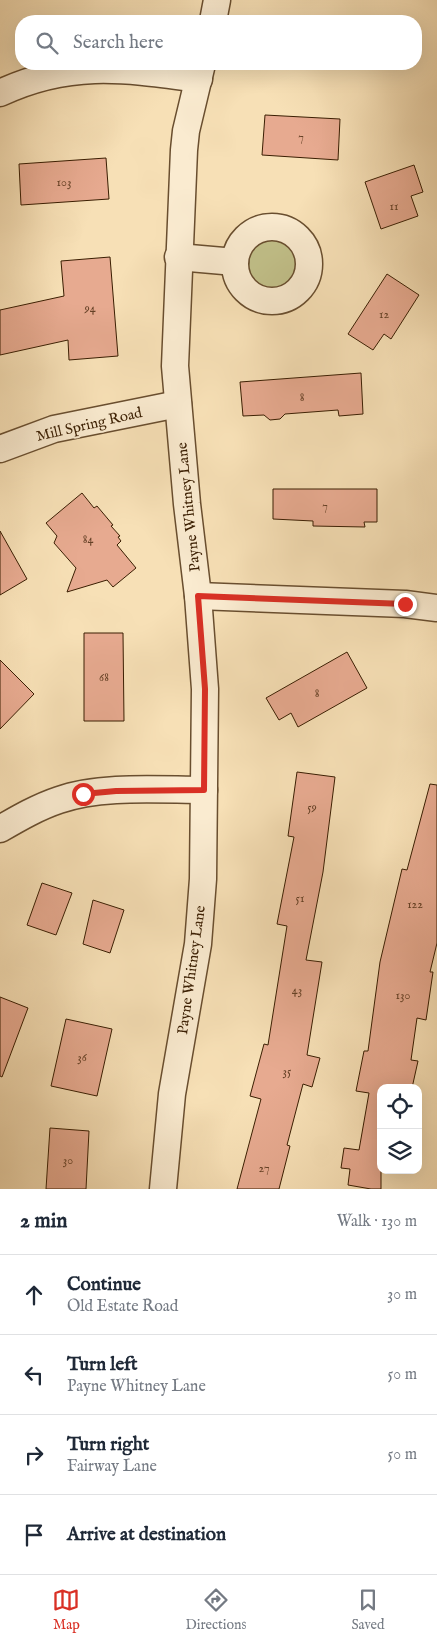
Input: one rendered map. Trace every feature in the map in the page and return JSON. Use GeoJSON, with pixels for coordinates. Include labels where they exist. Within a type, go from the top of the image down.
{"type":"FeatureCollection","features":[{"type":"Feature","properties":{"kind":"street"},"geometry":{"type":"LineString","coordinates":[[214,15],[217,0]]}},
{"type":"Feature","properties":{"kind":"street"},"geometry":{"type":"LineString","coordinates":[[0,93],[52,74],[83,70]]}},
{"type":"Feature","properties":{"kind":"street"},"geometry":{"type":"LineString","coordinates":[[164,70],[200,71]]}},
{"type":"Feature","properties":{"kind":"street","name":"Payne Whitney Lane"},"geometry":{"type":"LineString","coordinates":[[163,1189],[172,1094],[198,944],[203,879],[205,689],[198,596],[187,504],[175,366],[178,257],[186,131],[200,71]]}},
{"type":"Feature","properties":{"kind":"street"},"geometry":{"type":"LineString","coordinates":[[178,257],[235,262]]}},
{"type":"Feature","properties":{"kind":"street","name":"Mill Spring Road"},"geometry":{"type":"LineString","coordinates":[[0,448],[54,429],[178,404]]}},
{"type":"Feature","properties":{"kind":"street"},"geometry":{"type":"LineString","coordinates":[[198,596],[405,604],[437,608]]}},
{"type":"Feature","properties":{"kind":"street"},"geometry":{"type":"LineString","coordinates":[[0,830],[25,814],[51,803],[83,794],[116,791],[204,790]]}},
{"type":"Feature","properties":{"kind":"shaded area"},"geometry":{"type":"Polygon","coordinates":[[[272,227],[293,233],[303,243],[309,264],[303,285],[293,295],[272,301],[251,295],[241,285],[235,264],[241,243],[251,233],[272,227]]]}},
{"type":"Feature","properties":{"kind":"building"},"geometry":{"type":"Polygon","coordinates":[[[265,115],[340,119],[338,160],[262,155],[265,115]]]}},
{"type":"Feature","properties":{"kind":"building"},"geometry":{"type":"Polygon","coordinates":[[[106,158],[109,199],[21,205],[19,164],[106,158]]]}},
{"type":"Feature","properties":{"kind":"building"},"geometry":{"type":"Polygon","coordinates":[[[414,165],[423,192],[411,196],[418,216],[381,229],[365,182],[414,165]]]}},
{"type":"Feature","properties":{"kind":"building"},"geometry":{"type":"Polygon","coordinates":[[[110,257],[118,356],[69,360],[68,340],[0,355],[0,310],[64,296],[61,261],[110,257]]]}},
{"type":"Feature","properties":{"kind":"building"},"geometry":{"type":"Polygon","coordinates":[[[387,274],[419,295],[391,339],[384,334],[373,350],[348,334],[387,274]]]}},
{"type":"Feature","properties":{"kind":"building"},"geometry":{"type":"Polygon","coordinates":[[[361,373],[363,414],[339,416],[338,410],[285,414],[280,419],[270,420],[264,415],[243,416],[240,382],[361,373]]]}},
{"type":"Feature","properties":{"kind":"building"},"geometry":{"type":"Polygon","coordinates":[[[273,489],[377,489],[377,522],[364,522],[365,527],[313,526],[313,521],[273,519],[273,489]]]}},
{"type":"Feature","properties":{"kind":"building"},"geometry":{"type":"Polygon","coordinates":[[[82,493],[94,508],[97,506],[113,525],[111,526],[120,536],[118,537],[121,541],[117,545],[136,568],[113,587],[107,580],[67,592],[76,568],[54,543],[57,536],[46,523],[82,493]]]}},
{"type":"Feature","properties":{"kind":"building"},"geometry":{"type":"Polygon","coordinates":[[[0,531],[27,579],[0,595],[0,531]]]}},
{"type":"Feature","properties":{"kind":"building"},"geometry":{"type":"Polygon","coordinates":[[[84,633],[123,633],[124,721],[84,721],[84,633]]]}},
{"type":"Feature","properties":{"kind":"building"},"geometry":{"type":"Polygon","coordinates":[[[347,652],[367,688],[298,727],[291,713],[279,720],[266,698],[347,652]]]}},
{"type":"Feature","properties":{"kind":"building"},"geometry":{"type":"Polygon","coordinates":[[[0,660],[34,694],[0,729],[0,660]]]}},
{"type":"Feature","properties":{"kind":"building"},"geometry":{"type":"Polygon","coordinates":[[[297,772],[335,777],[323,872],[306,960],[322,962],[307,1055],[320,1058],[312,1087],[303,1084],[287,1145],[290,1146],[279,1189],[237,1189],[261,1099],[250,1096],[264,1044],[268,1045],[287,926],[277,924],[294,837],[288,836],[297,772]]]}},
{"type":"Feature","properties":{"kind":"building"},"geometry":{"type":"Polygon","coordinates":[[[430,784],[437,785],[437,943],[430,972],[433,972],[426,1020],[417,1018],[411,1060],[418,1061],[413,1084],[377,1084],[377,1174],[381,1174],[381,1189],[371,1189],[348,1185],[350,1169],[341,1168],[344,1148],[359,1150],[369,1093],[356,1091],[364,1051],[368,1051],[380,962],[402,869],[407,870],[430,784]]]}},
{"type":"Feature","properties":{"kind":"building"},"geometry":{"type":"Polygon","coordinates":[[[42,883],[72,893],[56,935],[27,925],[42,883]]]}},
{"type":"Feature","properties":{"kind":"building"},"geometry":{"type":"Polygon","coordinates":[[[93,900],[124,910],[110,953],[83,944],[93,900]]]}},
{"type":"Feature","properties":{"kind":"building"},"geometry":{"type":"Polygon","coordinates":[[[0,997],[28,1008],[2,1077],[0,1076],[0,997]]]}},
{"type":"Feature","properties":{"kind":"building"},"geometry":{"type":"Polygon","coordinates":[[[66,1019],[112,1029],[97,1096],[51,1086],[66,1019]]]}},
{"type":"Feature","properties":{"kind":"building"},"geometry":{"type":"Polygon","coordinates":[[[50,1128],[89,1131],[86,1189],[46,1189],[50,1128]]]}},
{"type":"Feature","properties":{"kind":"route"},"geometry":{"type":"LineString","coordinates":[[83,794],[116,791],[204,790],[205,689],[198,596],[405,604]]}}]}
